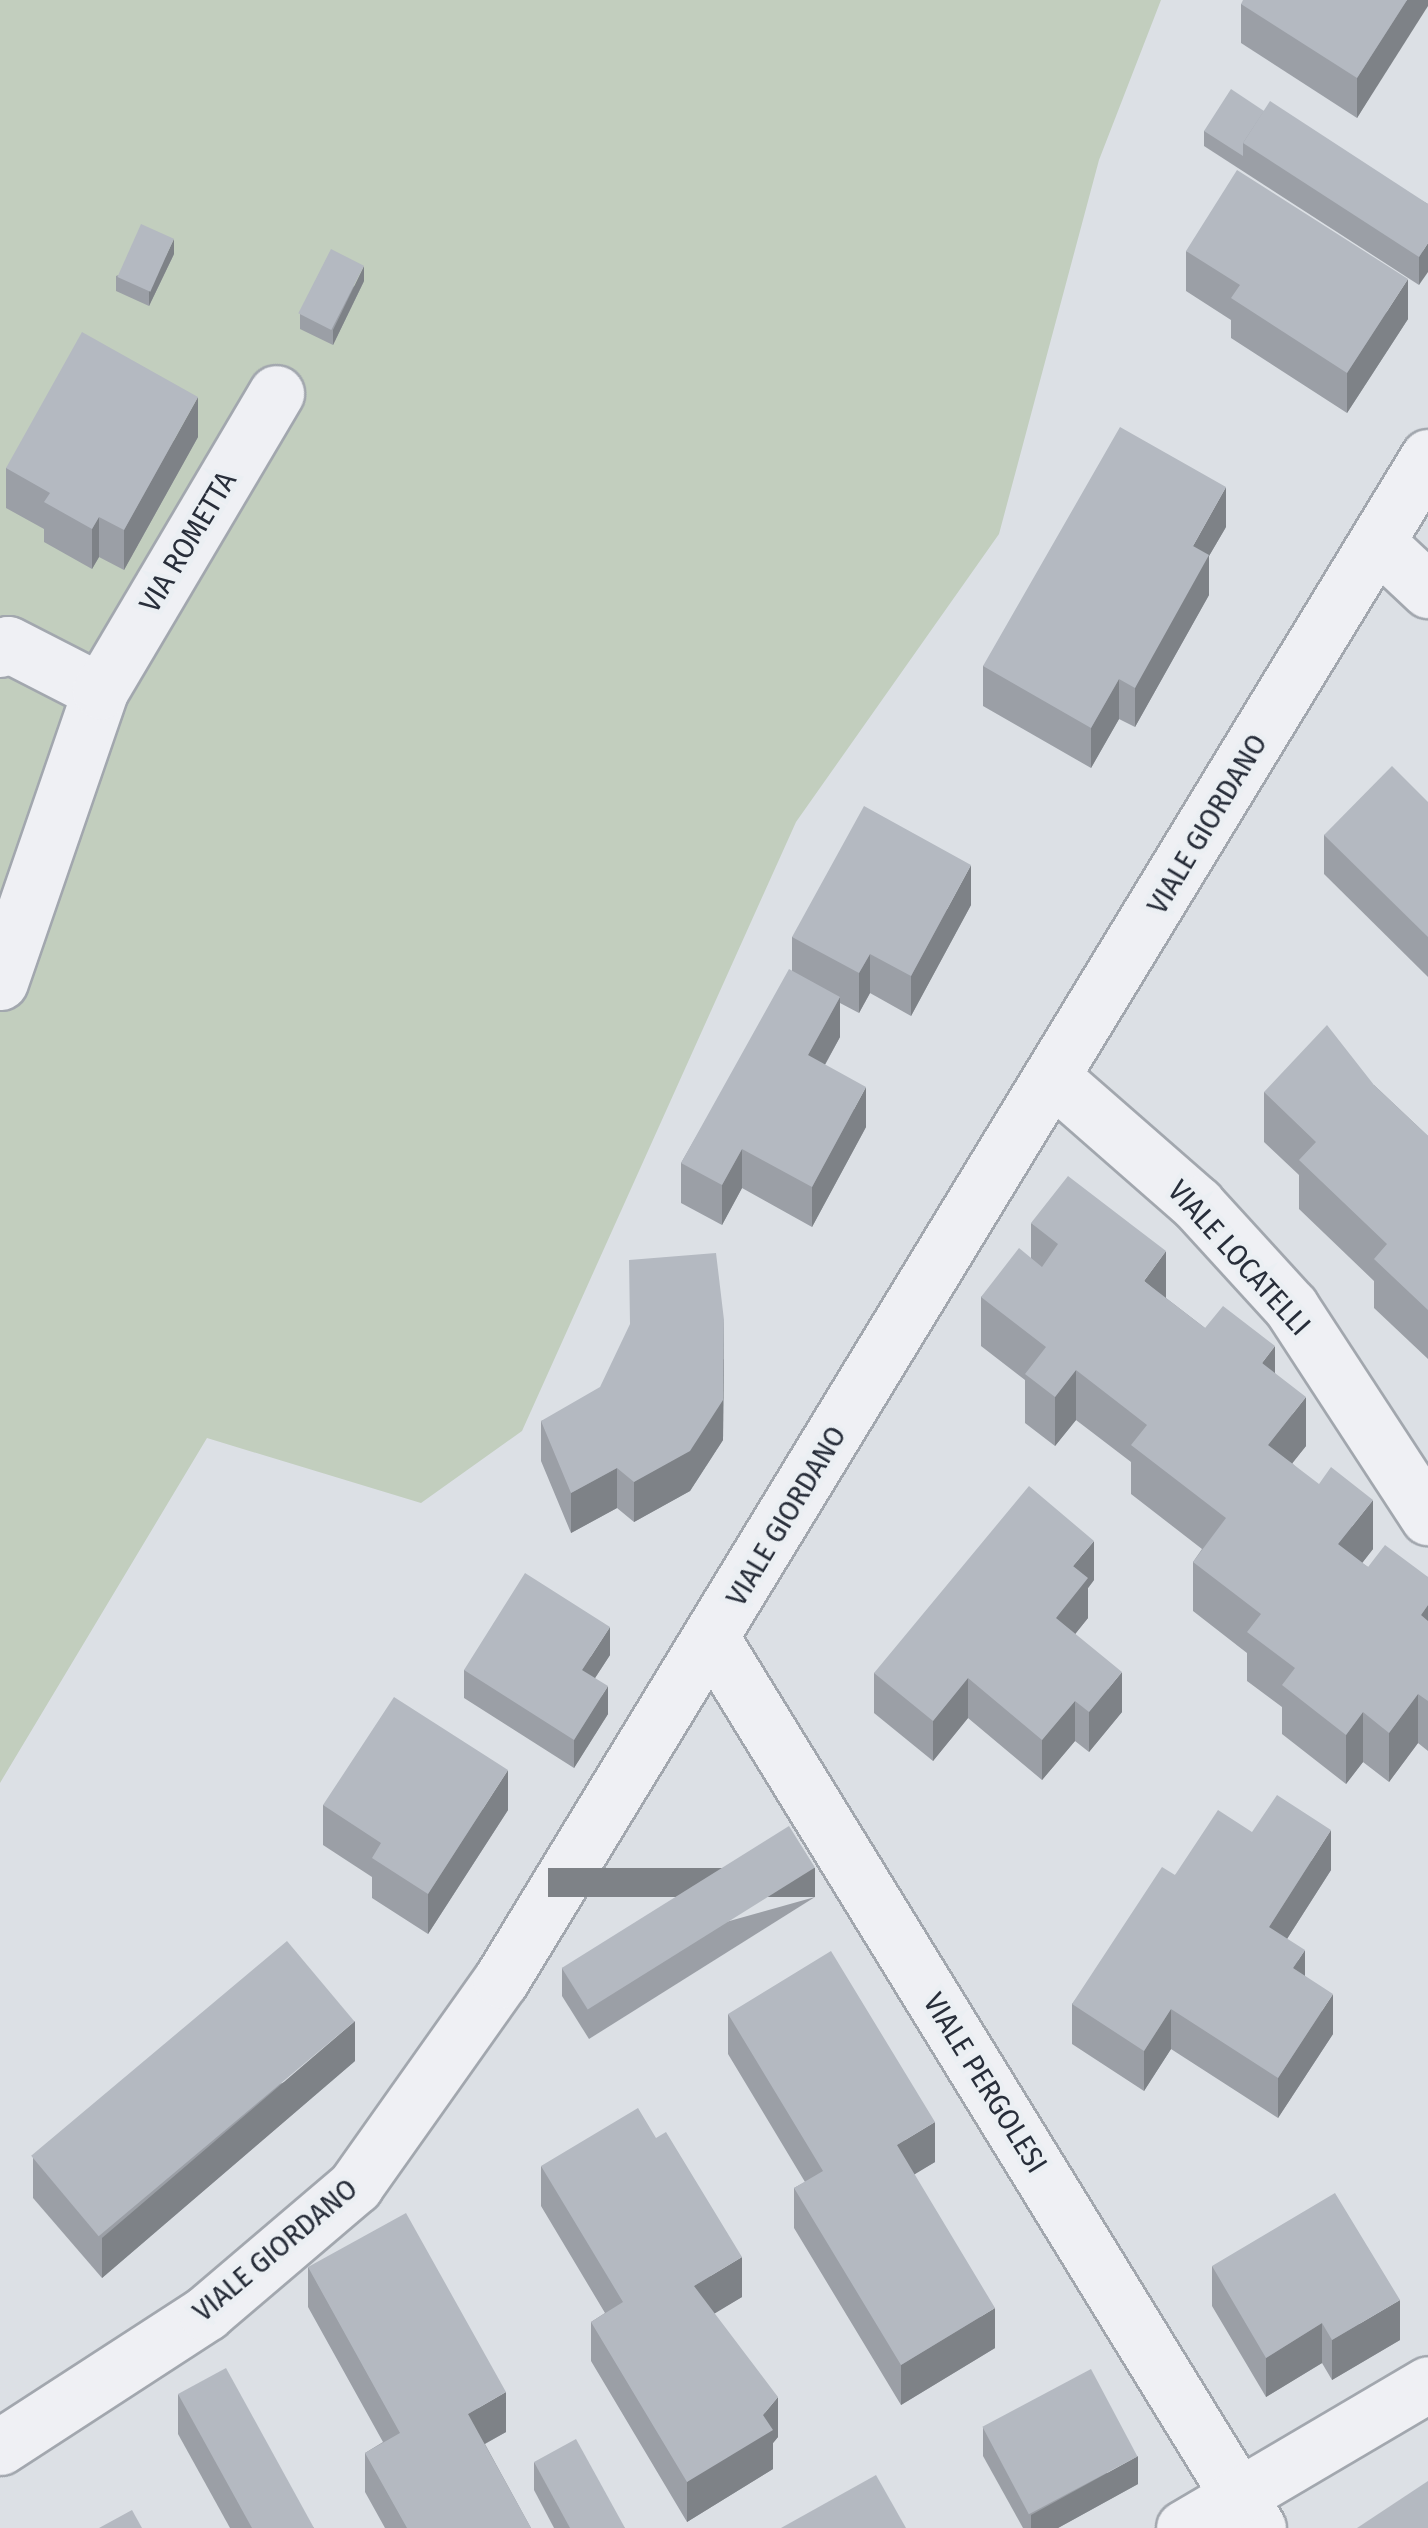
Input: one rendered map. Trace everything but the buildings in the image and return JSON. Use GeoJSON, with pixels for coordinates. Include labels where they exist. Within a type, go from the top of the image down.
{"type":"FeatureCollection","features":[{"type":"Feature","properties":{"kind":"street","name":"VIA ROMETTA"},"geometry":{"type":"LineString","coordinates":[[0,982],[100,690],[276,393]]}},
{"type":"Feature","properties":{"kind":"street","name":"VIALE GIORDANO"},"geometry":{"type":"LineString","coordinates":[[0,2446],[206,2313],[355,2186],[501,1980],[1428,457]]}},
{"type":"Feature","properties":{"kind":"street"},"geometry":{"type":"LineString","coordinates":[[1378,543],[1428,590]]}},
{"type":"Feature","properties":{"kind":"street"},"geometry":{"type":"LineString","coordinates":[[0,649],[8,644],[100,690]]}},
{"type":"Feature","properties":{"kind":"street","name":"VIALE LOCATELLI"},"geometry":{"type":"LineString","coordinates":[[1052,1076],[1196,1204],[1291,1307],[1428,1517]]}},
{"type":"Feature","properties":{"kind":"street","name":"VIALE PERGOLESI"},"geometry":{"type":"LineString","coordinates":[[712,1639],[1248,2512]]}},
{"type":"Feature","properties":{"kind":"street"},"geometry":{"type":"LineString","coordinates":[[1184,2528],[1248,2512],[1428,2384]]}},
{"type":"Feature","properties":{"kind":"green space"},"geometry":{"type":"Polygon","coordinates":[[[0,0],[1161,0],[1099,160],[999,534],[796,822],[522,1431],[421,1503],[207,1438],[0,1783],[0,0]]]}}]}
